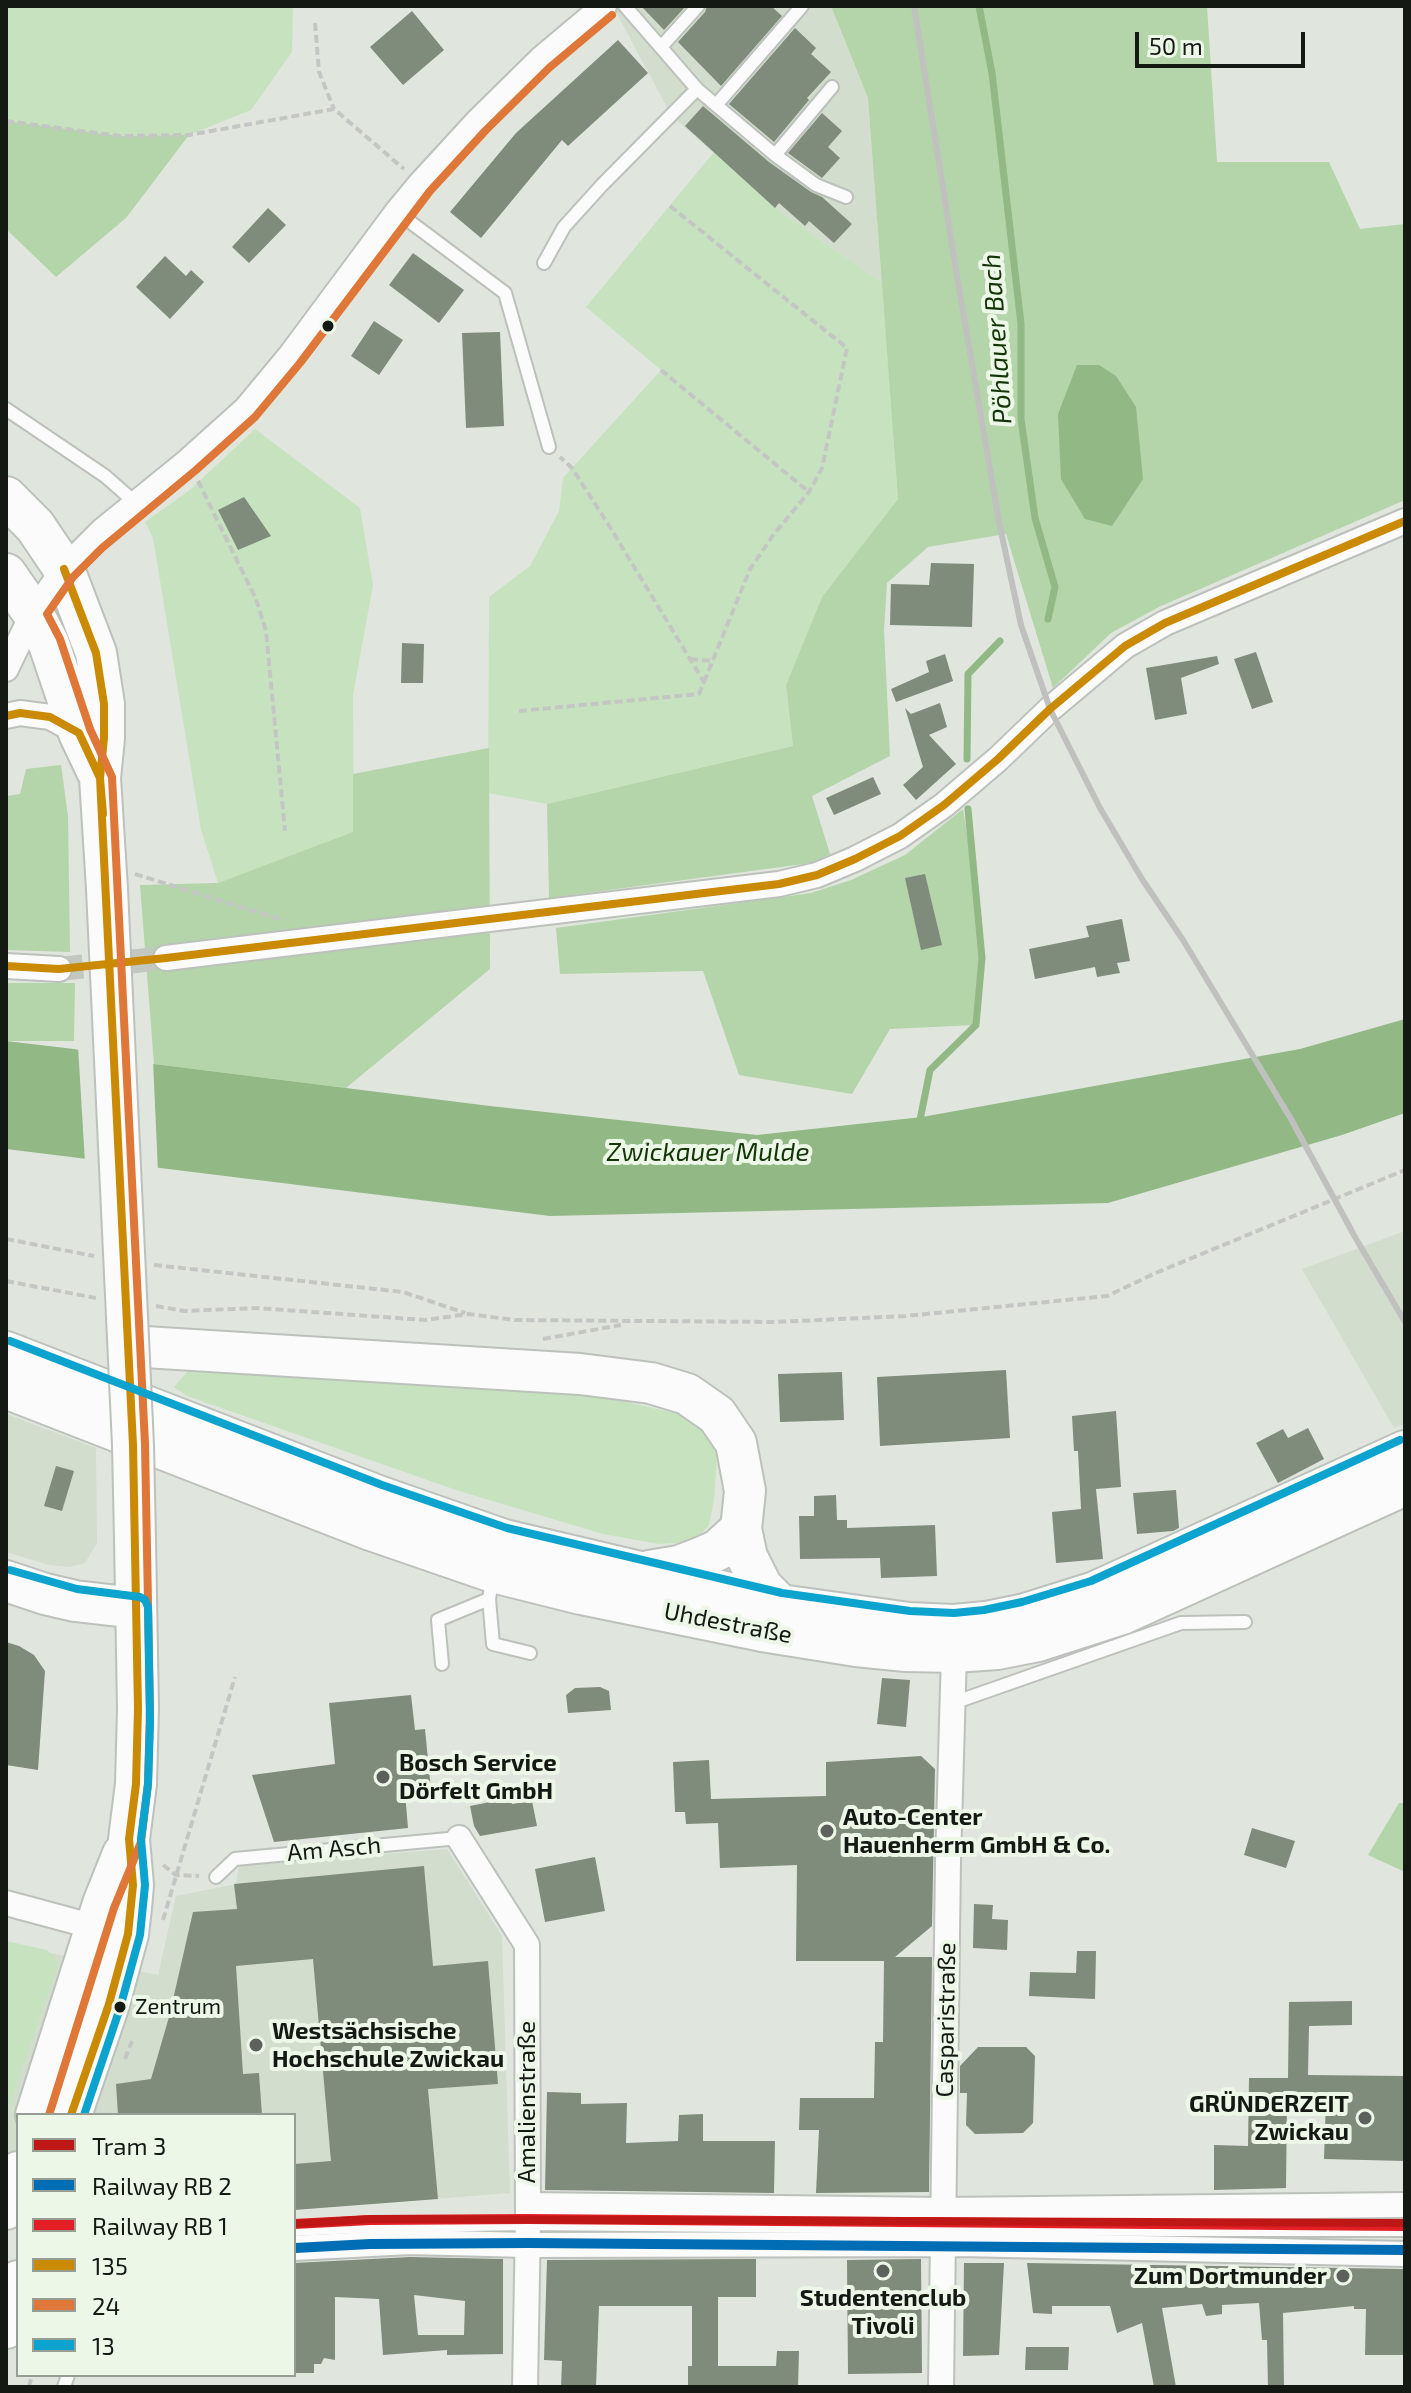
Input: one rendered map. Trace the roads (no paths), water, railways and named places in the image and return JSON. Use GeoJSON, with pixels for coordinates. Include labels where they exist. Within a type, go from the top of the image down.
{"type":"FeatureCollection","features":[{"type":"Feature","properties":{"kind":"main road"},"geometry":{"type":"LineString","coordinates":[[6,497],[35,526],[64,569],[81,610],[100,674],[104,738],[100,778],[129,1346],[138,1723],[136,1784],[129,1839],[133,1885],[128,1934],[72,2113]]}},
{"type":"Feature","properties":{"kind":"main road"},"geometry":{"type":"LineString","coordinates":[[6,574],[33,613],[49,644],[79,733],[100,778]]}},
{"type":"Feature","properties":{"kind":"main road"},"geometry":{"type":"LineString","coordinates":[[129,1346],[580,1374],[651,1383],[687,1394],[717,1415],[736,1443],[745,1491],[741,1529],[747,1557],[762,1587],[780,1605]]}},
{"type":"Feature","properties":{"kind":"main road","name":"Uhdestraße"},"geometry":{"type":"LineString","coordinates":[[6,1352],[378,1496],[504,1540],[780,1605],[924,1624],[986,1622],[1025,1614],[1095,1592],[1405,1451]]}},
{"type":"Feature","properties":{"kind":"main road","name":"Uhdestraße"},"geometry":{"type":"LineString","coordinates":[[6,1388],[371,1530],[491,1586],[581,1594],[762,1631],[906,1651],[997,1649],[1038,1641],[1122,1614],[1405,1485]]}},
{"type":"Feature","properties":{"kind":"main road"},"geometry":{"type":"LineString","coordinates":[[640,1573],[679,1566],[700,1558],[718,1550],[741,1529]]}},
{"type":"Feature","properties":{"kind":"main road"},"geometry":{"type":"LineString","coordinates":[[6,1581],[75,1601],[136,1608]]}},
{"type":"Feature","properties":{"kind":"main road"},"geometry":{"type":"LineString","coordinates":[[37,2113],[95,1930],[129,1839]]}},
{"type":"Feature","properties":{"kind":"main road"},"geometry":{"type":"LineString","coordinates":[[6,2212],[16,2179]]}},
{"type":"Feature","properties":{"kind":"main road"},"geometry":{"type":"LineString","coordinates":[[6,2328],[16,2289]]}},
{"type":"Feature","properties":{"kind":"street"},"geometry":{"type":"LineString","coordinates":[[6,669],[33,613],[64,569],[103,530],[246,409],[421,183],[541,59],[604,6]]}},
{"type":"Feature","properties":{"kind":"street"},"geometry":{"type":"LineString","coordinates":[[166,958],[779,884],[817,875],[900,836],[944,805],[1125,646],[1165,623],[1405,521]]}},
{"type":"Feature","properties":{"kind":"street"},"geometry":{"type":"LineString","coordinates":[[6,716],[20,713],[50,717],[79,733]]}},
{"type":"Feature","properties":{"kind":"street"},"geometry":{"type":"LineString","coordinates":[[6,966],[59,969]]}},
{"type":"Feature","properties":{"kind":"street","name":"Casparistraße"},"geometry":{"type":"LineString","coordinates":[[941,2387],[954,1652]]}},
{"type":"Feature","properties":{"kind":"street","name":"Amalienstraße"},"geometry":{"type":"LineString","coordinates":[[459,1838],[527,1945],[525,2387]]}},
{"type":"Feature","properties":{"kind":"street"},"geometry":{"type":"LineString","coordinates":[[6,1903],[95,1930],[112,1956],[117,1973]]}},
{"type":"Feature","properties":{"kind":"street"},"geometry":{"type":"LineString","coordinates":[[527,2225],[944,2228],[1405,2205]]}},
{"type":"Feature","properties":{"kind":"street"},"geometry":{"type":"LineString","coordinates":[[296,2248],[410,2242],[527,2225],[944,2228],[1405,2254]]}},
{"type":"Feature","properties":{"kind":"lane"},"geometry":{"type":"LineString","coordinates":[[625,6],[697,89],[816,185],[846,197]]}},
{"type":"Feature","properties":{"kind":"lane"},"geometry":{"type":"LineString","coordinates":[[661,47],[698,6]]}},
{"type":"Feature","properties":{"kind":"lane"},"geometry":{"type":"LineString","coordinates":[[717,104],[802,6]]}},
{"type":"Feature","properties":{"kind":"lane"},"geometry":{"type":"LineString","coordinates":[[775,155],[832,87]]}},
{"type":"Feature","properties":{"kind":"lane"},"geometry":{"type":"LineString","coordinates":[[544,263],[564,227],[697,89]]}},
{"type":"Feature","properties":{"kind":"lane"},"geometry":{"type":"LineString","coordinates":[[397,212],[505,293],[549,447]]}},
{"type":"Feature","properties":{"kind":"lane"},"geometry":{"type":"LineString","coordinates":[[6,409],[105,476],[137,504]]}},
{"type":"Feature","properties":{"kind":"lane"},"geometry":{"type":"LineString","coordinates":[[491,1586],[493,1644],[530,1653]]}},
{"type":"Feature","properties":{"kind":"lane"},"geometry":{"type":"LineString","coordinates":[[442,1664],[438,1620],[491,1586]]}},
{"type":"Feature","properties":{"kind":"lane"},"geometry":{"type":"LineString","coordinates":[[953,1703],[1181,1623],[1245,1622]]}},
{"type":"Feature","properties":{"kind":"lane","name":"Am Asch"},"geometry":{"type":"LineString","coordinates":[[216,1877],[235,1859],[459,1838]]}},
{"type":"Feature","properties":{"kind":"lane"},"geometry":{"type":"LineString","coordinates":[[296,2230],[527,2225]]}},
{"type":"Feature","properties":{"kind":"lane"},"geometry":{"type":"LineString","coordinates":[[944,2228],[1405,2230]]}},
{"type":"Feature","properties":{"kind":"water"},"geometry":{"type":"Polygon","coordinates":[[[1077,365],[1099,365],[1116,376],[1136,407],[1143,479],[1112,526],[1085,519],[1061,479],[1058,414],[1077,365]]]}},
{"type":"Feature","properties":{"kind":"water","name":"Zwickauer Mulde"},"geometry":{"type":"Polygon","coordinates":[[[1405,1019],[1405,1113],[1342,1135],[1108,1203],[550,1216],[6,1149],[6,1041],[74,1049],[154,1064],[490,1106],[757,1135],[922,1117],[1300,1049],[1405,1019]]]}},
{"type":"Feature","properties":{"kind":"waterway","name":"Pöhlauer Bach"},"geometry":{"type":"LineString","coordinates":[[979,6],[992,73],[1021,324],[1021,419],[1035,518],[1055,587],[1048,619]]}},
{"type":"Feature","properties":{"kind":"waterway","name":"Pöhlauer Bach"},"geometry":{"type":"LineString","coordinates":[[967,759],[968,674],[1000,641]]}},
{"type":"Feature","properties":{"kind":"waterway","name":"Pöhlauer Bach"},"geometry":{"type":"LineString","coordinates":[[919,1125],[930,1070],[976,1025],[982,958],[968,809]]}},
{"type":"Feature","properties":{"kind":"tunnel"},"geometry":{"type":"LineString","coordinates":[[59,969],[166,958]]}},
{"type":"Feature","properties":{"kind":"railway"},"geometry":{"type":"LineString","coordinates":[[914,6],[999,522],[1021,625],[1050,709],[1100,808],[1291,1119],[1405,1322]]}},
{"type":"Feature","properties":{"kind":"tram line","name":"3"},"geometry":{"type":"LineString","coordinates":[[296,2224],[371,2219],[1405,2223]]}},
{"type":"Feature","properties":{"kind":"place","name":"Bosch Service Dörfelt GmbH"},"geometry":{"type":"Point","coordinates":[383,1777]}},
{"type":"Feature","properties":{"kind":"place","name":"Auto-Center Hauenherm GmbH & Co."},"geometry":{"type":"Point","coordinates":[827,1831]}},
{"type":"Feature","properties":{"kind":"place","name":"Zentrum"},"geometry":{"type":"Point","coordinates":[120,2007]}},
{"type":"Feature","properties":{"kind":"place","name":"Westsächsische Hochschule Zwickau"},"geometry":{"type":"Point","coordinates":[256,2045]}},
{"type":"Feature","properties":{"kind":"place","name":"GRÜNDERZEIT Zwickau"},"geometry":{"type":"Point","coordinates":[1365,2118]}},
{"type":"Feature","properties":{"kind":"place","name":"Studentenclub Tivoli"},"geometry":{"type":"Point","coordinates":[883,2271]}},
{"type":"Feature","properties":{"kind":"place","name":"Zum Dortmunder"},"geometry":{"type":"Point","coordinates":[1343,2276]}}]}
